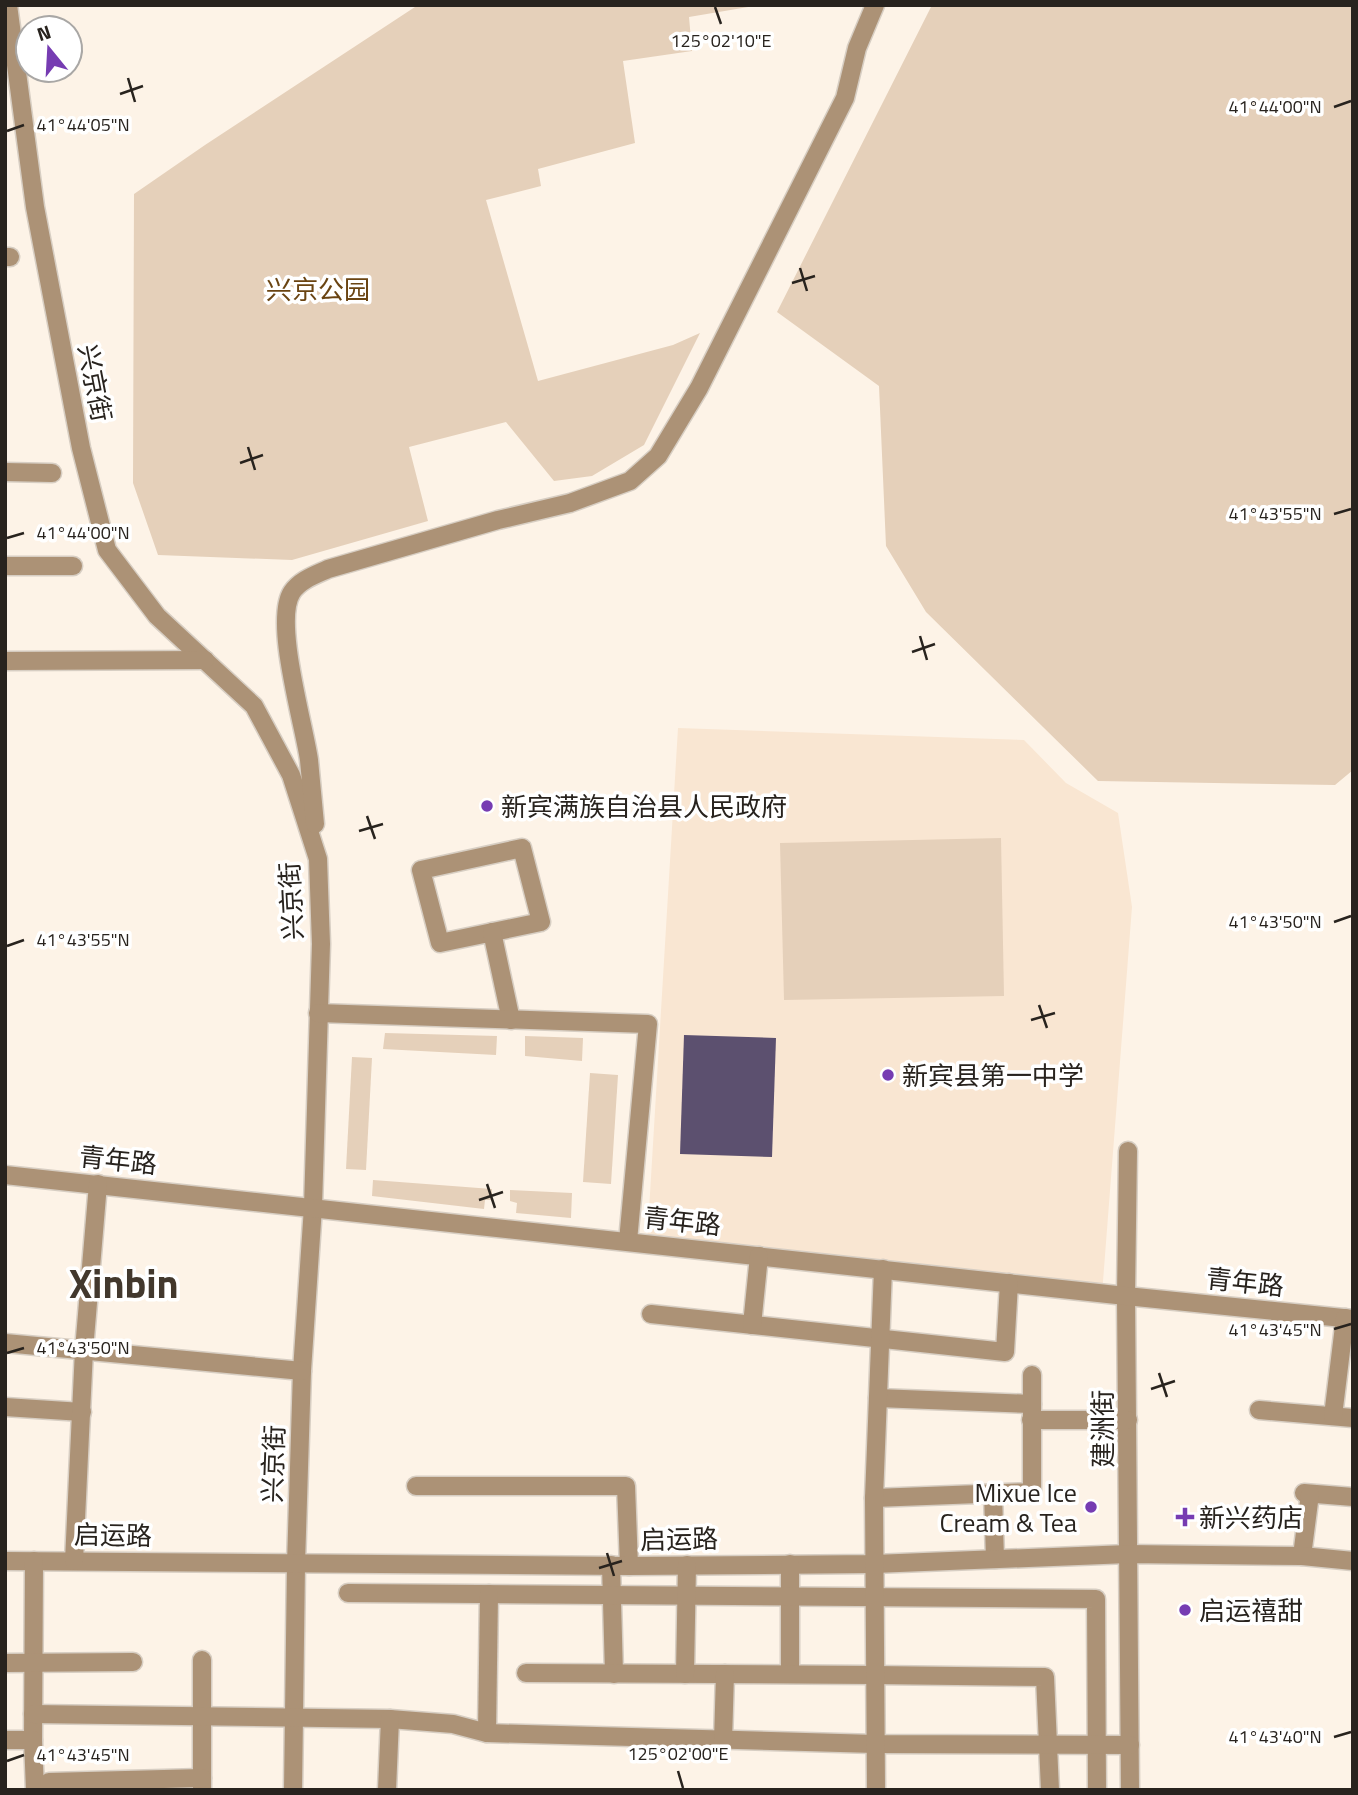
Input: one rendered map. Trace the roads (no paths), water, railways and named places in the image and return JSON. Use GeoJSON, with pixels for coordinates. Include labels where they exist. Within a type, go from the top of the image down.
{"type":"FeatureCollection","features":[{"type":"Feature","properties":{"kind":"street","name":"兴京街"},"geometry":{"type":"LineString","coordinates":[[8,5],[35,207],[81,449],[107,550],[157,616],[254,706],[291,775],[318,859],[321,944],[313,1207],[302,1371],[293,1790]]}},
{"type":"Feature","properties":{"kind":"street"},"geometry":{"type":"LineString","coordinates":[[318,859],[309,759],[287,647],[286,609],[291,593],[302,582],[328,569],[498,520],[570,503],[630,481],[658,456],[699,388],[845,98],[857,48],[874,5]]}},
{"type":"Feature","properties":{"kind":"street"},"geometry":{"type":"LineString","coordinates":[[5,472],[52,473]]}},
{"type":"Feature","properties":{"kind":"street"},"geometry":{"type":"LineString","coordinates":[[5,566],[73,566]]}},
{"type":"Feature","properties":{"kind":"street"},"geometry":{"type":"LineString","coordinates":[[5,661],[205,660]]}},
{"type":"Feature","properties":{"kind":"street"},"geometry":{"type":"LineString","coordinates":[[522,848],[541,922],[492,932],[440,943],[421,870],[522,848]]}},
{"type":"Feature","properties":{"kind":"street"},"geometry":{"type":"LineString","coordinates":[[492,932],[511,1020]]}},
{"type":"Feature","properties":{"kind":"street"},"geometry":{"type":"LineString","coordinates":[[318,1013],[648,1024],[628,1241]]}},
{"type":"Feature","properties":{"kind":"street","name":"建洲街"},"geometry":{"type":"LineString","coordinates":[[1128,1151],[1126,1296],[1130,1790]]}},
{"type":"Feature","properties":{"kind":"street","name":"青年路"},"geometry":{"type":"LineString","coordinates":[[5,1175],[1349,1318]]}},
{"type":"Feature","properties":{"kind":"street"},"geometry":{"type":"LineString","coordinates":[[74,1561],[84,1350],[97,1184]]}},
{"type":"Feature","properties":{"kind":"street"},"geometry":{"type":"LineString","coordinates":[[752,1325],[759,1256]]}},
{"type":"Feature","properties":{"kind":"street"},"geometry":{"type":"LineString","coordinates":[[876,1790],[874,1498],[883,1269]]}},
{"type":"Feature","properties":{"kind":"street"},"geometry":{"type":"LineString","coordinates":[[651,1314],[1005,1352],[1009,1283]]}},
{"type":"Feature","properties":{"kind":"street"},"geometry":{"type":"LineString","coordinates":[[1333,1416],[1349,1318]]}},
{"type":"Feature","properties":{"kind":"street"},"geometry":{"type":"LineString","coordinates":[[5,1343],[302,1371]]}},
{"type":"Feature","properties":{"kind":"street"},"geometry":{"type":"LineString","coordinates":[[874,1498],[1032,1492],[1031,1375]]}},
{"type":"Feature","properties":{"kind":"street"},"geometry":{"type":"LineString","coordinates":[[878,1398],[1128,1420]]}},
{"type":"Feature","properties":{"kind":"street"},"geometry":{"type":"LineString","coordinates":[[5,1407],[82,1412]]}},
{"type":"Feature","properties":{"kind":"street"},"geometry":{"type":"LineString","coordinates":[[1259,1410],[1353,1418]]}},
{"type":"Feature","properties":{"kind":"street"},"geometry":{"type":"LineString","coordinates":[[416,1486],[626,1486],[620,1565],[612,1595],[614,1674]]}},
{"type":"Feature","properties":{"kind":"street"},"geometry":{"type":"LineString","coordinates":[[993,1493],[995,1559]]}},
{"type":"Feature","properties":{"kind":"street"},"geometry":{"type":"LineString","coordinates":[[1302,1556],[1307,1493],[1353,1497]]}},
{"type":"Feature","properties":{"kind":"street","name":"启运路"},"geometry":{"type":"LineString","coordinates":[[5,1561],[874,1564],[1128,1554],[1302,1556],[1353,1561]]}},
{"type":"Feature","properties":{"kind":"street"},"geometry":{"type":"LineString","coordinates":[[34,1561],[33,1740],[42,1786],[202,1784],[202,1660]]}},
{"type":"Feature","properties":{"kind":"street"},"geometry":{"type":"LineString","coordinates":[[790,1564],[790,1674]]}},
{"type":"Feature","properties":{"kind":"street"},"geometry":{"type":"LineString","coordinates":[[685,1674],[687,1565]]}},
{"type":"Feature","properties":{"kind":"street"},"geometry":{"type":"LineString","coordinates":[[348,1593],[1096,1599],[1097,1790]]}},
{"type":"Feature","properties":{"kind":"street"},"geometry":{"type":"LineString","coordinates":[[487,1733],[489,1594]]}},
{"type":"Feature","properties":{"kind":"street"},"geometry":{"type":"LineString","coordinates":[[5,1663],[133,1662]]}},
{"type":"Feature","properties":{"kind":"street"},"geometry":{"type":"LineString","coordinates":[[526,1673],[1045,1677],[1050,1790]]}},
{"type":"Feature","properties":{"kind":"street"},"geometry":{"type":"LineString","coordinates":[[723,1741],[725,1674]]}},
{"type":"Feature","properties":{"kind":"street"},"geometry":{"type":"LineString","coordinates":[[33,1714],[390,1718],[453,1724],[487,1733],[723,1741],[1130,1745]]}},
{"type":"Feature","properties":{"kind":"street"},"geometry":{"type":"LineString","coordinates":[[387,1790],[390,1718]]}},
{"type":"Feature","properties":{"kind":"street"},"geometry":{"type":"LineString","coordinates":[[5,1740],[33,1740]]}},
{"type":"Feature","properties":{"kind":"place","name":"新宾满族自治县人民政府"},"geometry":{"type":"Point","coordinates":[487,806]}},
{"type":"Feature","properties":{"kind":"place","name":"新宾县第一中学"},"geometry":{"type":"Point","coordinates":[888,1075]}},
{"type":"Feature","properties":{"kind":"place","name":"Mixue Ice Cream & Tea"},"geometry":{"type":"Point","coordinates":[1091,1507]}},
{"type":"Feature","properties":{"kind":"place","name":"新兴药店"},"geometry":{"type":"Point","coordinates":[1185,1517]}},
{"type":"Feature","properties":{"kind":"place","name":"启运禧甜"},"geometry":{"type":"Point","coordinates":[1185,1610]}},
{"type":"Feature","properties":{"kind":"district","name":"Xinbin"},"geometry":{"type":"Point","coordinates":[124,1283]}},
{"type":"Feature","properties":{"kind":"park label","name":"兴京公园"},"geometry":{"type":"Point","coordinates":[318,289]}}]}
